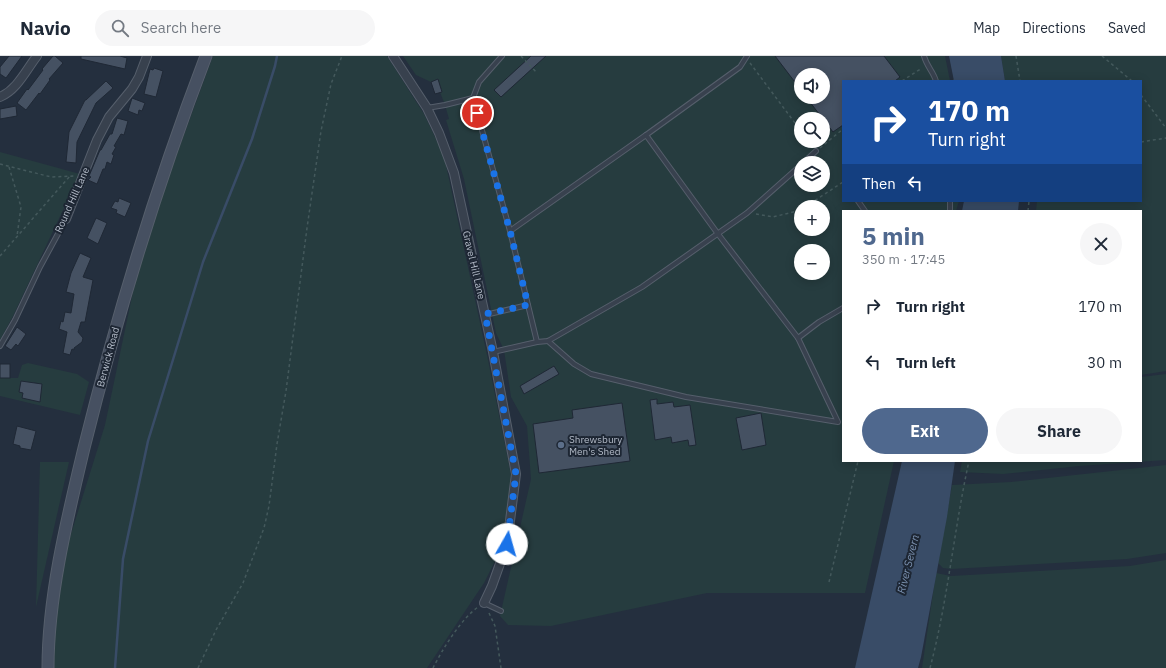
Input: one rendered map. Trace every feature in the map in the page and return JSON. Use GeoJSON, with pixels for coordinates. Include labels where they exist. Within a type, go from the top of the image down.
{"type":"FeatureCollection","features":[{"type":"Feature","properties":{"kind":"main road","name":"Berwick Road"},"geometry":{"type":"LineString","coordinates":[[48,668],[48,638],[58,569],[71,502],[91,421],[144,231],[184,113],[206,56]]}},
{"type":"Feature","properties":{"kind":"street"},"geometry":{"type":"LineString","coordinates":[[0,96],[7,94],[13,88],[37,56]]}},
{"type":"Feature","properties":{"kind":"street","name":"Round Hill Lane"},"geometry":{"type":"LineString","coordinates":[[66,219],[102,129],[116,108],[132,89],[139,77],[147,56]]}},
{"type":"Feature","properties":{"kind":"street","name":"Gravel Hill Lane"},"geometry":{"type":"LineString","coordinates":[[393,56],[426,108],[439,133],[454,173],[493,352],[516,474],[507,544],[492,586],[484,603]]}},
{"type":"Feature","properties":{"kind":"lane"},"geometry":{"type":"LineString","coordinates":[[502,56],[479,82],[473,98],[510,231],[537,342]]}},
{"type":"Feature","properties":{"kind":"lane"},"geometry":{"type":"LineString","coordinates":[[924,56],[927,65],[936,80]]}},
{"type":"Feature","properties":{"kind":"lane"},"geometry":{"type":"LineString","coordinates":[[510,231],[718,85],[740,67],[747,57]]}},
{"type":"Feature","properties":{"kind":"lane"},"geometry":{"type":"LineString","coordinates":[[426,108],[446,105],[473,98]]}},
{"type":"Feature","properties":{"kind":"lane"},"geometry":{"type":"LineString","coordinates":[[646,135],[718,234],[798,338],[838,422]]}},
{"type":"Feature","properties":{"kind":"lane"},"geometry":{"type":"LineString","coordinates":[[811,156],[816,151]]}},
{"type":"Feature","properties":{"kind":"lane"},"geometry":{"type":"LineString","coordinates":[[493,352],[548,341],[642,287],[747,213],[794,171]]}},
{"type":"Feature","properties":{"kind":"lane","name":"Round Hill Lane"},"geometry":{"type":"LineString","coordinates":[[0,346],[15,320],[40,267],[66,219]]}},
{"type":"Feature","properties":{"kind":"lane"},"geometry":{"type":"LineString","coordinates":[[485,314],[528,305]]}},
{"type":"Feature","properties":{"kind":"lane"},"geometry":{"type":"LineString","coordinates":[[798,338],[819,322],[842,309]]}},
{"type":"Feature","properties":{"kind":"lane"},"geometry":{"type":"LineString","coordinates":[[548,341],[574,364],[591,374],[686,397],[842,422]]}},
{"type":"Feature","properties":{"kind":"lane"},"geometry":{"type":"LineString","coordinates":[[484,603],[501,611]]}},
{"type":"Feature","properties":{"kind":"path"},"geometry":{"type":"LineString","coordinates":[[198,668],[216,630],[243,583],[264,528],[269,506],[286,391],[322,124],[331,84],[342,56]]}},
{"type":"Feature","properties":{"kind":"path"},"geometry":{"type":"LineString","coordinates":[[521,56],[537,73]]}},
{"type":"Feature","properties":{"kind":"path"},"geometry":{"type":"LineString","coordinates":[[1016,56],[1020,80]]}},
{"type":"Feature","properties":{"kind":"path"},"geometry":{"type":"LineString","coordinates":[[1102,56],[1131,80]]}},
{"type":"Feature","properties":{"kind":"path"},"geometry":{"type":"LineString","coordinates":[[747,57],[794,121]]}},
{"type":"Feature","properties":{"kind":"path"},"geometry":{"type":"LineString","coordinates":[[904,80],[927,65]]}},
{"type":"Feature","properties":{"kind":"path"},"geometry":{"type":"LineString","coordinates":[[1142,96],[1166,128]]}},
{"type":"Feature","properties":{"kind":"path"},"geometry":{"type":"LineString","coordinates":[[814,148],[816,151],[842,130]]}},
{"type":"Feature","properties":{"kind":"path"},"geometry":{"type":"LineString","coordinates":[[1142,142],[1166,138]]}},
{"type":"Feature","properties":{"kind":"path"},"geometry":{"type":"LineString","coordinates":[[0,164],[51,177],[84,175]]}},
{"type":"Feature","properties":{"kind":"path"},"geometry":{"type":"LineString","coordinates":[[9,167],[21,207],[17,236]]}},
{"type":"Feature","properties":{"kind":"path"},"geometry":{"type":"LineString","coordinates":[[0,256],[70,176]]}},
{"type":"Feature","properties":{"kind":"path"},"geometry":{"type":"LineString","coordinates":[[816,200],[842,183]]}},
{"type":"Feature","properties":{"kind":"path"},"geometry":{"type":"LineString","coordinates":[[747,213],[773,217],[794,212]]}},
{"type":"Feature","properties":{"kind":"path"},"geometry":{"type":"LineString","coordinates":[[829,582],[858,462]]}},
{"type":"Feature","properties":{"kind":"path"},"geometry":{"type":"LineString","coordinates":[[930,668],[949,574],[961,498],[969,462]]}},
{"type":"Feature","properties":{"kind":"path"},"geometry":{"type":"LineString","coordinates":[[433,668],[439,656],[469,613],[484,603],[495,626],[501,668]]}},
{"type":"Feature","properties":{"kind":"green space"},"geometry":{"type":"Polygon","coordinates":[[[213,56],[387,56],[424,114],[444,156],[511,475],[503,545],[484,583],[427,668],[52,668],[51,646],[61,566],[105,425],[142,249],[213,56]]]}},
{"type":"Feature","properties":{"kind":"green space"},"geometry":{"type":"Polygon","coordinates":[[[403,56],[945,56],[950,80],[842,80],[842,202],[959,202],[956,210],[842,210],[842,462],[894,462],[865,593],[707,593],[551,626],[508,625],[500,616],[531,479],[527,426],[511,397],[504,350],[496,333],[464,179],[446,120],[449,119],[440,92],[442,91],[438,80],[431,82],[416,75],[403,56]]]}},
{"type":"Feature","properties":{"kind":"green space"},"geometry":{"type":"Polygon","coordinates":[[[1001,56],[1166,56],[1166,371],[1142,375],[1142,210],[1036,210],[1037,202],[1142,202],[1142,80],[1005,80],[1001,56]]]}},
{"type":"Feature","properties":{"kind":"green space"},"geometry":{"type":"Polygon","coordinates":[[[0,152],[80,174],[13,316],[0,340],[0,152]]]}},
{"type":"Feature","properties":{"kind":"green space"},"geometry":{"type":"Polygon","coordinates":[[[28,363],[77,374],[89,382],[80,415],[0,396],[0,378],[18,378],[22,365],[28,363]],[[22,381],[19,392],[23,393],[22,398],[40,402],[42,384],[31,382],[30,387],[26,382],[22,381]]]}},
{"type":"Feature","properties":{"kind":"green space"},"geometry":{"type":"Polygon","coordinates":[[[1166,374],[1166,460],[1142,462],[1142,377],[1166,374]]]}},
{"type":"Feature","properties":{"kind":"green space"},"geometry":{"type":"Polygon","coordinates":[[[40,462],[69,462],[36,607],[40,462]]]}},
{"type":"Feature","properties":{"kind":"green space"},"geometry":{"type":"Polygon","coordinates":[[[962,462],[1137,462],[1003,474],[960,472],[962,462]]]}},
{"type":"Feature","properties":{"kind":"green space"},"geometry":{"type":"Polygon","coordinates":[[[1166,465],[1166,553],[1127,559],[951,569],[943,568],[938,563],[952,485],[1011,482],[1166,465]]]}},
{"type":"Feature","properties":{"kind":"green space"},"geometry":{"type":"Polygon","coordinates":[[[1166,560],[1166,668],[922,668],[936,573],[951,576],[1130,566],[1166,560]]]}},
{"type":"Feature","properties":{"kind":"water"},"geometry":{"type":"Polygon","coordinates":[[[949,56],[1001,56],[1005,80],[954,80],[949,56]]]}},
{"type":"Feature","properties":{"kind":"water"},"geometry":{"type":"Polygon","coordinates":[[[964,202],[1019,202],[1018,210],[962,210],[964,202]]]}},
{"type":"Feature","properties":{"kind":"water","name":"River Severn"},"geometry":{"type":"Polygon","coordinates":[[[902,462],[955,462],[947,517],[918,668],[855,668],[902,462]]]}},
{"type":"Feature","properties":{"kind":"building"},"geometry":{"type":"Polygon","coordinates":[[[9,56],[22,56],[6,78],[0,74],[0,67],[9,56]]]}},
{"type":"Feature","properties":{"kind":"building"},"geometry":{"type":"Polygon","coordinates":[[[53,56],[63,63],[26,110],[17,103],[53,56]]]}},
{"type":"Feature","properties":{"kind":"building"},"geometry":{"type":"Polygon","coordinates":[[[81,56],[120,56],[127,58],[125,69],[81,59],[81,56]]]}},
{"type":"Feature","properties":{"kind":"building"},"geometry":{"type":"Polygon","coordinates":[[[531,56],[546,56],[501,97],[494,90],[531,56]]]}},
{"type":"Feature","properties":{"kind":"building"},"geometry":{"type":"Polygon","coordinates":[[[775,56],[884,56],[900,77],[896,80],[842,80],[842,126],[833,132],[830,128],[830,112],[818,112],[811,104],[830,104],[830,68],[794,68],[794,81],[775,56]]]}},
{"type":"Feature","properties":{"kind":"building"},"geometry":{"type":"Polygon","coordinates":[[[154,68],[163,71],[156,97],[144,94],[150,69],[153,70],[154,68]]]}},
{"type":"Feature","properties":{"kind":"building"},"geometry":{"type":"Polygon","coordinates":[[[438,79],[442,92],[435,94],[431,82],[438,79]]]}},
{"type":"Feature","properties":{"kind":"building"},"geometry":{"type":"Polygon","coordinates":[[[106,81],[113,88],[96,103],[77,142],[76,163],[66,162],[69,132],[85,100],[106,81]]]}},
{"type":"Feature","properties":{"kind":"building"},"geometry":{"type":"Polygon","coordinates":[[[132,98],[145,103],[142,111],[139,110],[138,115],[128,111],[132,98]]]}},
{"type":"Feature","properties":{"kind":"building"},"geometry":{"type":"Polygon","coordinates":[[[16,106],[17,116],[0,119],[0,109],[16,106]]]}},
{"type":"Feature","properties":{"kind":"building"},"geometry":{"type":"Polygon","coordinates":[[[117,118],[128,121],[124,135],[121,134],[114,146],[116,147],[112,154],[114,155],[111,164],[107,162],[97,184],[88,180],[91,177],[89,176],[100,150],[110,134],[112,134],[117,118]]]}},
{"type":"Feature","properties":{"kind":"building"},"geometry":{"type":"Polygon","coordinates":[[[119,198],[131,203],[125,217],[116,213],[117,210],[111,208],[115,201],[118,202],[119,198]]]}},
{"type":"Feature","properties":{"kind":"building"},"geometry":{"type":"Polygon","coordinates":[[[96,218],[107,223],[98,244],[87,238],[96,218]]]}},
{"type":"Feature","properties":{"kind":"building"},"geometry":{"type":"Polygon","coordinates":[[[80,253],[91,258],[83,277],[93,280],[85,322],[81,322],[78,332],[83,338],[82,342],[74,348],[74,350],[72,349],[70,355],[63,353],[67,332],[59,329],[61,321],[63,322],[65,312],[71,313],[74,294],[66,292],[71,273],[80,253]]]}},
{"type":"Feature","properties":{"kind":"building"},"geometry":{"type":"Polygon","coordinates":[[[17,327],[26,334],[18,346],[16,344],[11,350],[5,346],[17,327]]]}},
{"type":"Feature","properties":{"kind":"building"},"geometry":{"type":"Polygon","coordinates":[[[0,364],[10,364],[10,378],[0,378],[0,364]]]}},
{"type":"Feature","properties":{"kind":"building"},"geometry":{"type":"Polygon","coordinates":[[[554,366],[559,374],[524,394],[520,386],[554,366]]]}},
{"type":"Feature","properties":{"kind":"building"},"geometry":{"type":"Polygon","coordinates":[[[21,381],[42,384],[40,402],[22,398],[23,393],[19,392],[21,381]]]}},
{"type":"Feature","properties":{"kind":"building"},"geometry":{"type":"Polygon","coordinates":[[[657,399],[657,404],[673,402],[674,407],[690,405],[696,445],[689,446],[688,440],[672,443],[671,437],[655,440],[650,400],[657,399]]]}},
{"type":"Feature","properties":{"kind":"building"},"geometry":{"type":"Polygon","coordinates":[[[622,403],[630,461],[539,473],[533,424],[573,418],[572,410],[622,403]]]}},
{"type":"Feature","properties":{"kind":"building"},"geometry":{"type":"Polygon","coordinates":[[[761,413],[766,445],[742,450],[736,418],[761,413]]]}},
{"type":"Feature","properties":{"kind":"building"},"geometry":{"type":"Polygon","coordinates":[[[17,426],[36,431],[31,450],[20,448],[20,446],[13,444],[17,426]]]}},
{"type":"Feature","properties":{"kind":"waterway"},"geometry":{"type":"LineString","coordinates":[[115,668],[123,559],[148,441],[203,262],[252,139],[277,56]]}},
{"type":"Feature","properties":{"kind":"place","name":"Shrewsbury Men's Shed"},"geometry":{"type":"Point","coordinates":[561,445]}},
{"type":"Feature","properties":{"kind":"route"},"geometry":{"type":"LineString","coordinates":[[477,113],[510,231],[528,305],[485,314],[516,474],[507,544]]}}]}
